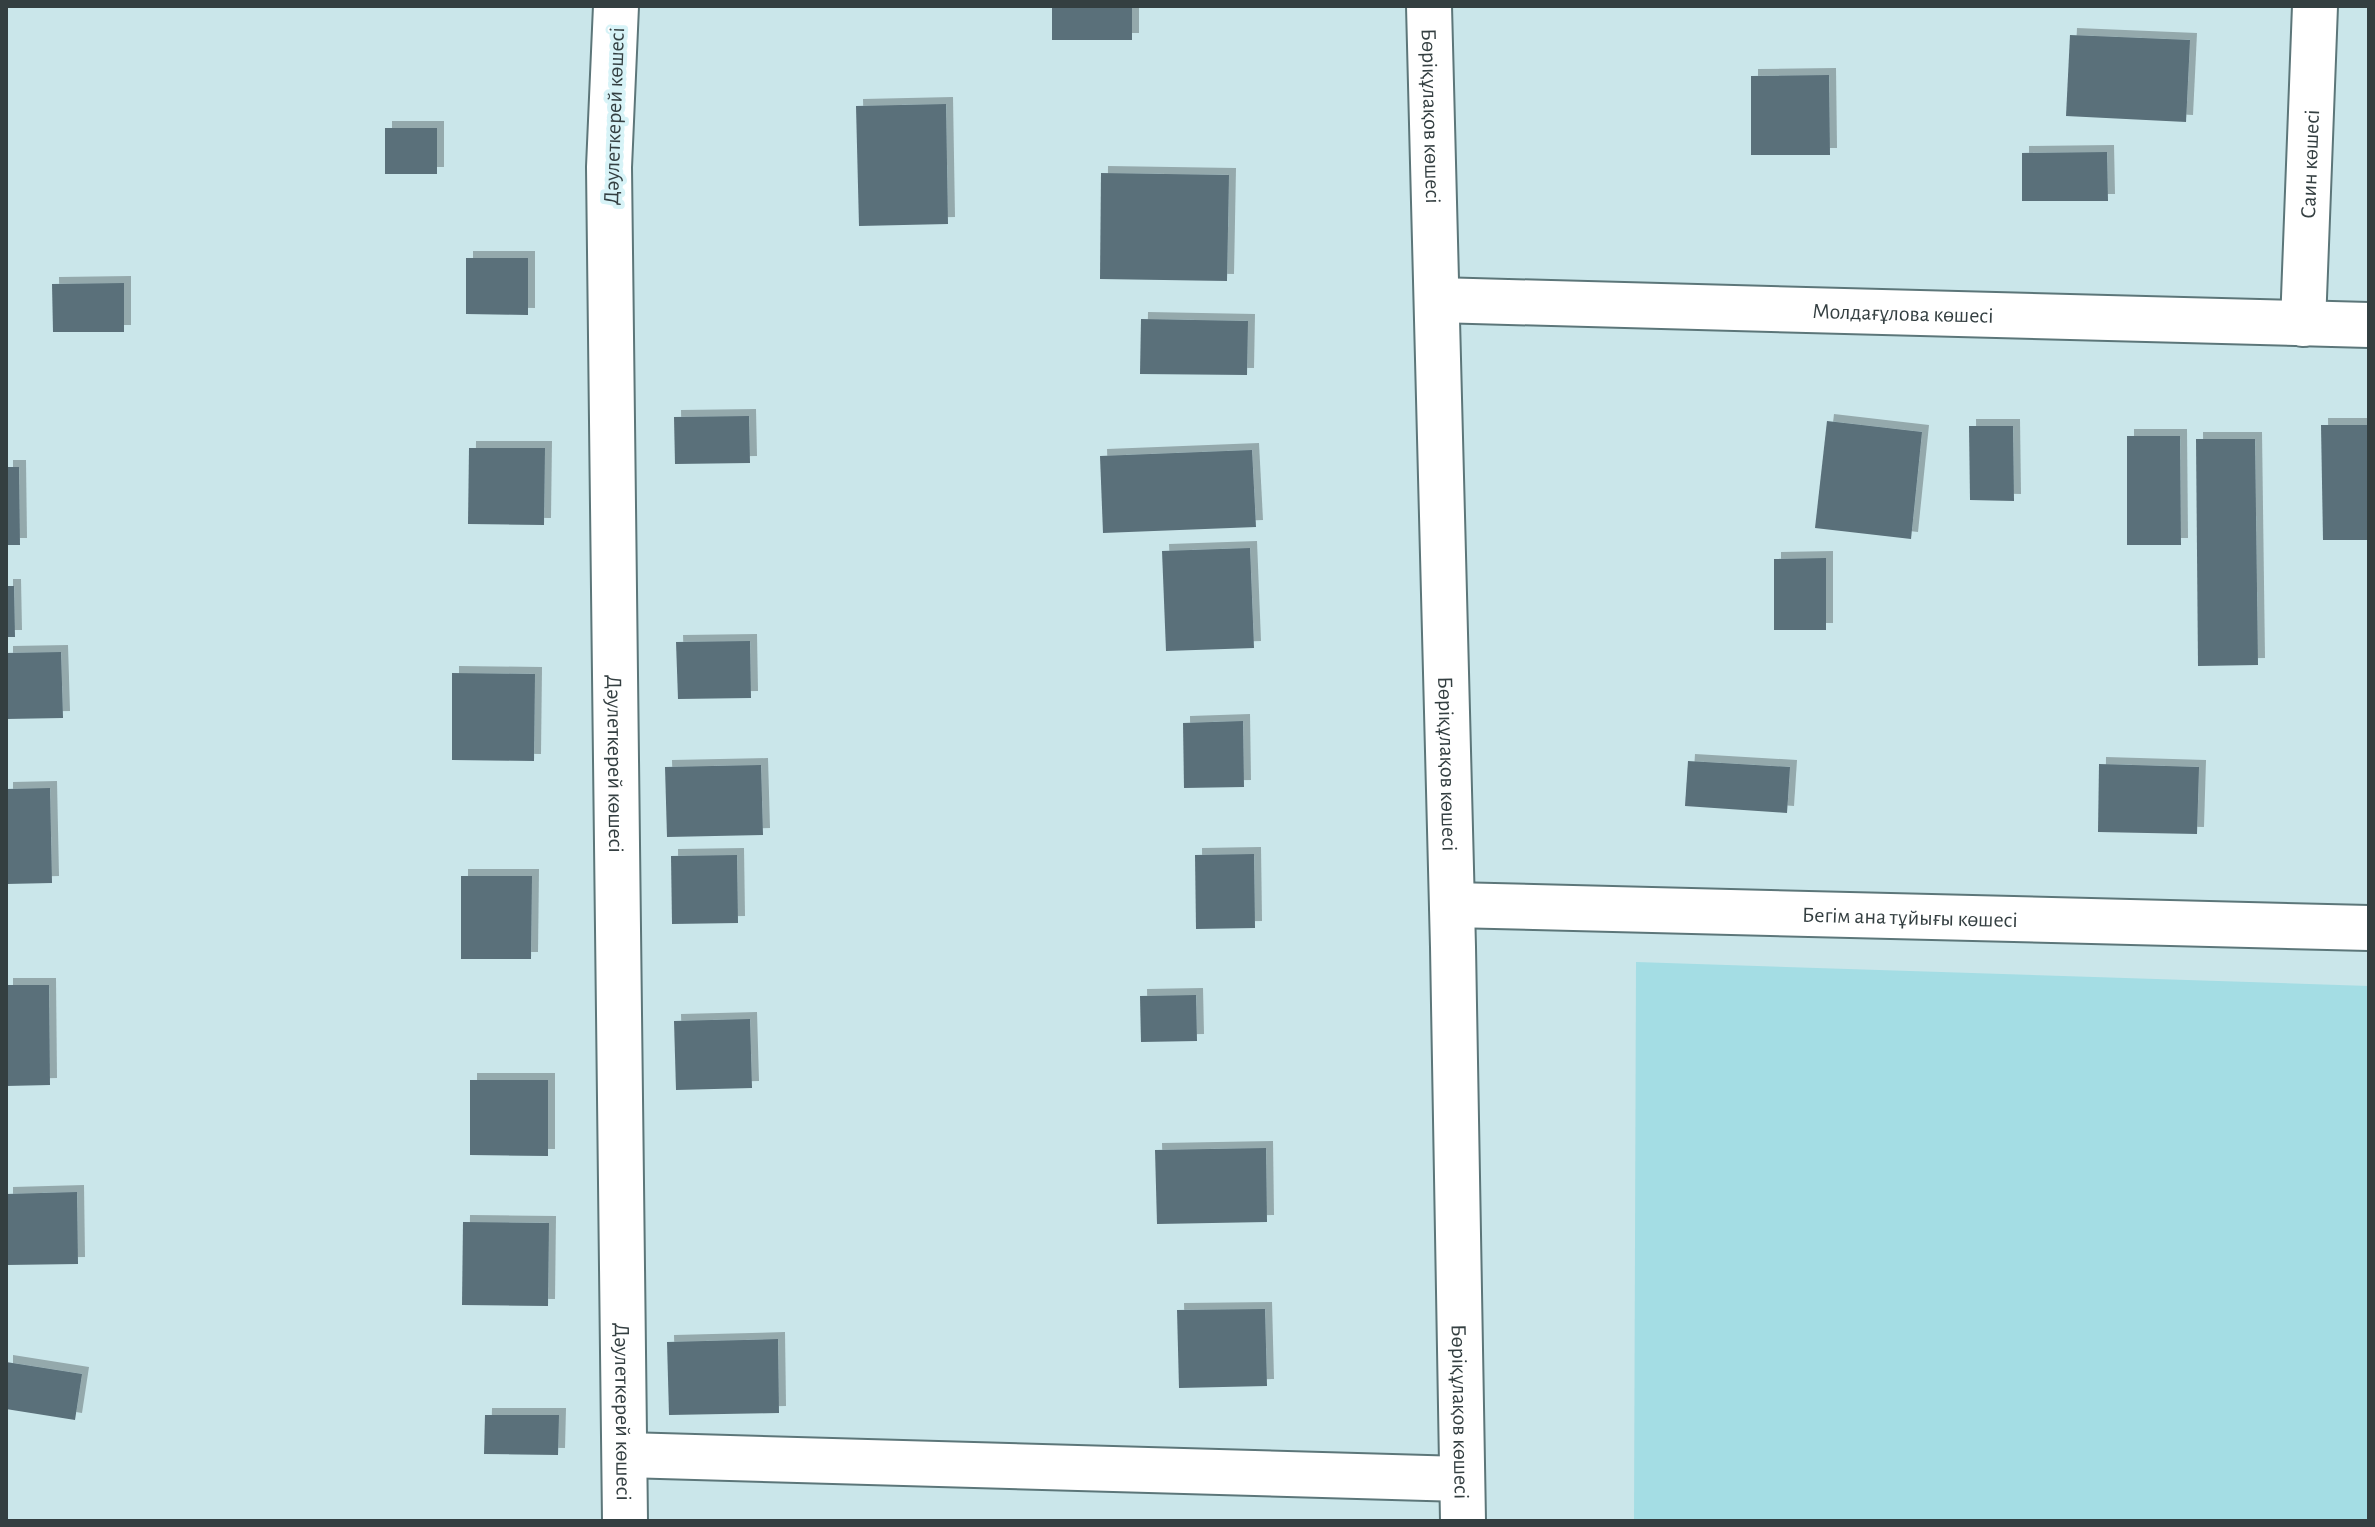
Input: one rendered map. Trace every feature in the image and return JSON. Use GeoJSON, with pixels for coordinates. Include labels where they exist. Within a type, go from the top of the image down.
{"type":"FeatureCollection","features":[{"type":"Feature","properties":{"kind":"street","name":"Дәулеткерей көшесі"},"geometry":{"type":"LineString","coordinates":[[616,6],[609,167],[625,1521]]}},
{"type":"Feature","properties":{"kind":"street","name":"Бөріқұлақов көшесі"},"geometry":{"type":"LineString","coordinates":[[1429,6],[1452,905],[1462,1500]]}},
{"type":"Feature","properties":{"kind":"street","name":"Саин көшесі"},"geometry":{"type":"LineString","coordinates":[[2303,324],[2315,6]]}},
{"type":"Feature","properties":{"kind":"street","name":"Молдағұлова көшесі"},"geometry":{"type":"LineString","coordinates":[[1437,300],[2369,325]]}},
{"type":"Feature","properties":{"kind":"street","name":"Бегім ана тұйығы көшесі"},"geometry":{"type":"LineString","coordinates":[[1452,905],[2369,928]]}},
{"type":"Feature","properties":{"kind":"street"},"geometry":{"type":"LineString","coordinates":[[626,1455],[1462,1500]]}},
{"type":"Feature","properties":{"kind":"shaded area"},"geometry":{"type":"Polygon","coordinates":[[[1636,962],[2369,986],[2369,1521],[1634,1521],[1636,962]]]}},
{"type":"Feature","properties":{"kind":"building"},"geometry":{"type":"Polygon","coordinates":[[[1052,6],[1132,6],[1132,40],[1052,40],[1052,6]]]}},
{"type":"Feature","properties":{"kind":"building"},"geometry":{"type":"Polygon","coordinates":[[[2070,35],[2190,40],[2186,122],[2066,116],[2070,35]]]}},
{"type":"Feature","properties":{"kind":"building"},"geometry":{"type":"Polygon","coordinates":[[[1829,75],[1830,155],[1751,155],[1751,76],[1829,75]]]}},
{"type":"Feature","properties":{"kind":"building"},"geometry":{"type":"Polygon","coordinates":[[[946,104],[948,224],[859,226],[856,106],[946,104]]]}},
{"type":"Feature","properties":{"kind":"building"},"geometry":{"type":"Polygon","coordinates":[[[385,128],[437,128],[437,174],[385,174],[385,128]]]}},
{"type":"Feature","properties":{"kind":"building"},"geometry":{"type":"Polygon","coordinates":[[[2107,152],[2108,201],[2022,201],[2022,153],[2107,152]]]}},
{"type":"Feature","properties":{"kind":"building"},"geometry":{"type":"Polygon","coordinates":[[[1101,173],[1229,175],[1227,281],[1100,279],[1101,173]]]}},
{"type":"Feature","properties":{"kind":"building"},"geometry":{"type":"Polygon","coordinates":[[[466,258],[528,258],[528,315],[466,314],[466,258]]]}},
{"type":"Feature","properties":{"kind":"building"},"geometry":{"type":"Polygon","coordinates":[[[124,283],[124,332],[53,332],[52,284],[124,283]]]}},
{"type":"Feature","properties":{"kind":"building"},"geometry":{"type":"Polygon","coordinates":[[[1141,319],[1248,321],[1247,375],[1140,374],[1141,319]]]}},
{"type":"Feature","properties":{"kind":"building"},"geometry":{"type":"Polygon","coordinates":[[[749,416],[750,463],[675,464],[674,417],[749,416]]]}},
{"type":"Feature","properties":{"kind":"building"},"geometry":{"type":"Polygon","coordinates":[[[1827,421],[1922,432],[1911,539],[1815,528],[1827,421]]]}},
{"type":"Feature","properties":{"kind":"building"},"geometry":{"type":"Polygon","coordinates":[[[2321,425],[2369,425],[2369,540],[2323,540],[2321,425]]]}},
{"type":"Feature","properties":{"kind":"building"},"geometry":{"type":"Polygon","coordinates":[[[1969,426],[2013,426],[2014,501],[1970,500],[1969,426]]]}},
{"type":"Feature","properties":{"kind":"building"},"geometry":{"type":"Polygon","coordinates":[[[2127,436],[2180,436],[2181,545],[2127,545],[2127,436]]]}},
{"type":"Feature","properties":{"kind":"building"},"geometry":{"type":"Polygon","coordinates":[[[2196,439],[2255,439],[2258,665],[2198,666],[2196,439]]]}},
{"type":"Feature","properties":{"kind":"building"},"geometry":{"type":"Polygon","coordinates":[[[469,448],[545,448],[544,525],[468,524],[469,448]]]}},
{"type":"Feature","properties":{"kind":"building"},"geometry":{"type":"Polygon","coordinates":[[[1252,450],[1256,527],[1103,533],[1100,456],[1252,450]]]}},
{"type":"Feature","properties":{"kind":"building"},"geometry":{"type":"Polygon","coordinates":[[[6,467],[19,467],[20,545],[6,545],[6,467]]]}},
{"type":"Feature","properties":{"kind":"building"},"geometry":{"type":"Polygon","coordinates":[[[1250,548],[1254,648],[1166,651],[1162,551],[1250,548]]]}},
{"type":"Feature","properties":{"kind":"building"},"geometry":{"type":"Polygon","coordinates":[[[1826,558],[1826,630],[1774,630],[1774,559],[1826,558]]]}},
{"type":"Feature","properties":{"kind":"building"},"geometry":{"type":"Polygon","coordinates":[[[6,586],[14,586],[15,637],[6,637],[6,586]]]}},
{"type":"Feature","properties":{"kind":"building"},"geometry":{"type":"Polygon","coordinates":[[[750,641],[751,698],[678,699],[676,642],[750,641]]]}},
{"type":"Feature","properties":{"kind":"building"},"geometry":{"type":"Polygon","coordinates":[[[61,652],[63,718],[6,719],[6,653],[61,652]]]}},
{"type":"Feature","properties":{"kind":"building"},"geometry":{"type":"Polygon","coordinates":[[[452,673],[535,674],[534,761],[452,760],[452,673]]]}},
{"type":"Feature","properties":{"kind":"building"},"geometry":{"type":"Polygon","coordinates":[[[1243,721],[1244,787],[1184,788],[1183,723],[1243,721]]]}},
{"type":"Feature","properties":{"kind":"building"},"geometry":{"type":"Polygon","coordinates":[[[1688,761],[1790,767],[1787,813],[1685,806],[1688,761]]]}},
{"type":"Feature","properties":{"kind":"building"},"geometry":{"type":"Polygon","coordinates":[[[2099,764],[2199,767],[2197,834],[2098,832],[2099,764]]]}},
{"type":"Feature","properties":{"kind":"building"},"geometry":{"type":"Polygon","coordinates":[[[761,765],[763,835],[667,837],[665,767],[761,765]]]}},
{"type":"Feature","properties":{"kind":"building"},"geometry":{"type":"Polygon","coordinates":[[[50,788],[52,883],[6,884],[6,789],[50,788]]]}},
{"type":"Feature","properties":{"kind":"building"},"geometry":{"type":"Polygon","coordinates":[[[1254,854],[1255,928],[1196,929],[1195,855],[1254,854]]]}},
{"type":"Feature","properties":{"kind":"building"},"geometry":{"type":"Polygon","coordinates":[[[737,855],[738,923],[672,924],[671,856],[737,855]]]}},
{"type":"Feature","properties":{"kind":"building"},"geometry":{"type":"Polygon","coordinates":[[[461,876],[532,876],[531,959],[461,959],[461,876]]]}},
{"type":"Feature","properties":{"kind":"building"},"geometry":{"type":"Polygon","coordinates":[[[6,985],[49,985],[50,1085],[6,1086],[6,985]]]}},
{"type":"Feature","properties":{"kind":"building"},"geometry":{"type":"Polygon","coordinates":[[[1196,995],[1197,1041],[1141,1042],[1140,996],[1196,995]]]}},
{"type":"Feature","properties":{"kind":"building"},"geometry":{"type":"Polygon","coordinates":[[[750,1019],[752,1088],[676,1090],[674,1021],[750,1019]]]}},
{"type":"Feature","properties":{"kind":"building"},"geometry":{"type":"Polygon","coordinates":[[[470,1080],[548,1080],[548,1156],[470,1155],[470,1080]]]}},
{"type":"Feature","properties":{"kind":"building"},"geometry":{"type":"Polygon","coordinates":[[[1266,1148],[1267,1222],[1157,1224],[1155,1150],[1266,1148]]]}},
{"type":"Feature","properties":{"kind":"building"},"geometry":{"type":"Polygon","coordinates":[[[77,1192],[78,1264],[6,1265],[6,1194],[77,1192]]]}},
{"type":"Feature","properties":{"kind":"building"},"geometry":{"type":"Polygon","coordinates":[[[463,1222],[549,1223],[548,1306],[462,1305],[463,1222]]]}},
{"type":"Feature","properties":{"kind":"building"},"geometry":{"type":"Polygon","coordinates":[[[1265,1309],[1267,1386],[1179,1388],[1177,1310],[1265,1309]]]}},
{"type":"Feature","properties":{"kind":"building"},"geometry":{"type":"Polygon","coordinates":[[[778,1339],[779,1413],[669,1415],[667,1342],[778,1339]]]}},
{"type":"Feature","properties":{"kind":"building"},"geometry":{"type":"Polygon","coordinates":[[[6,1362],[82,1374],[75,1420],[6,1409],[6,1362]]]}},
{"type":"Feature","properties":{"kind":"building"},"geometry":{"type":"Polygon","coordinates":[[[485,1415],[559,1415],[558,1455],[484,1454],[485,1415]]]}}]}
